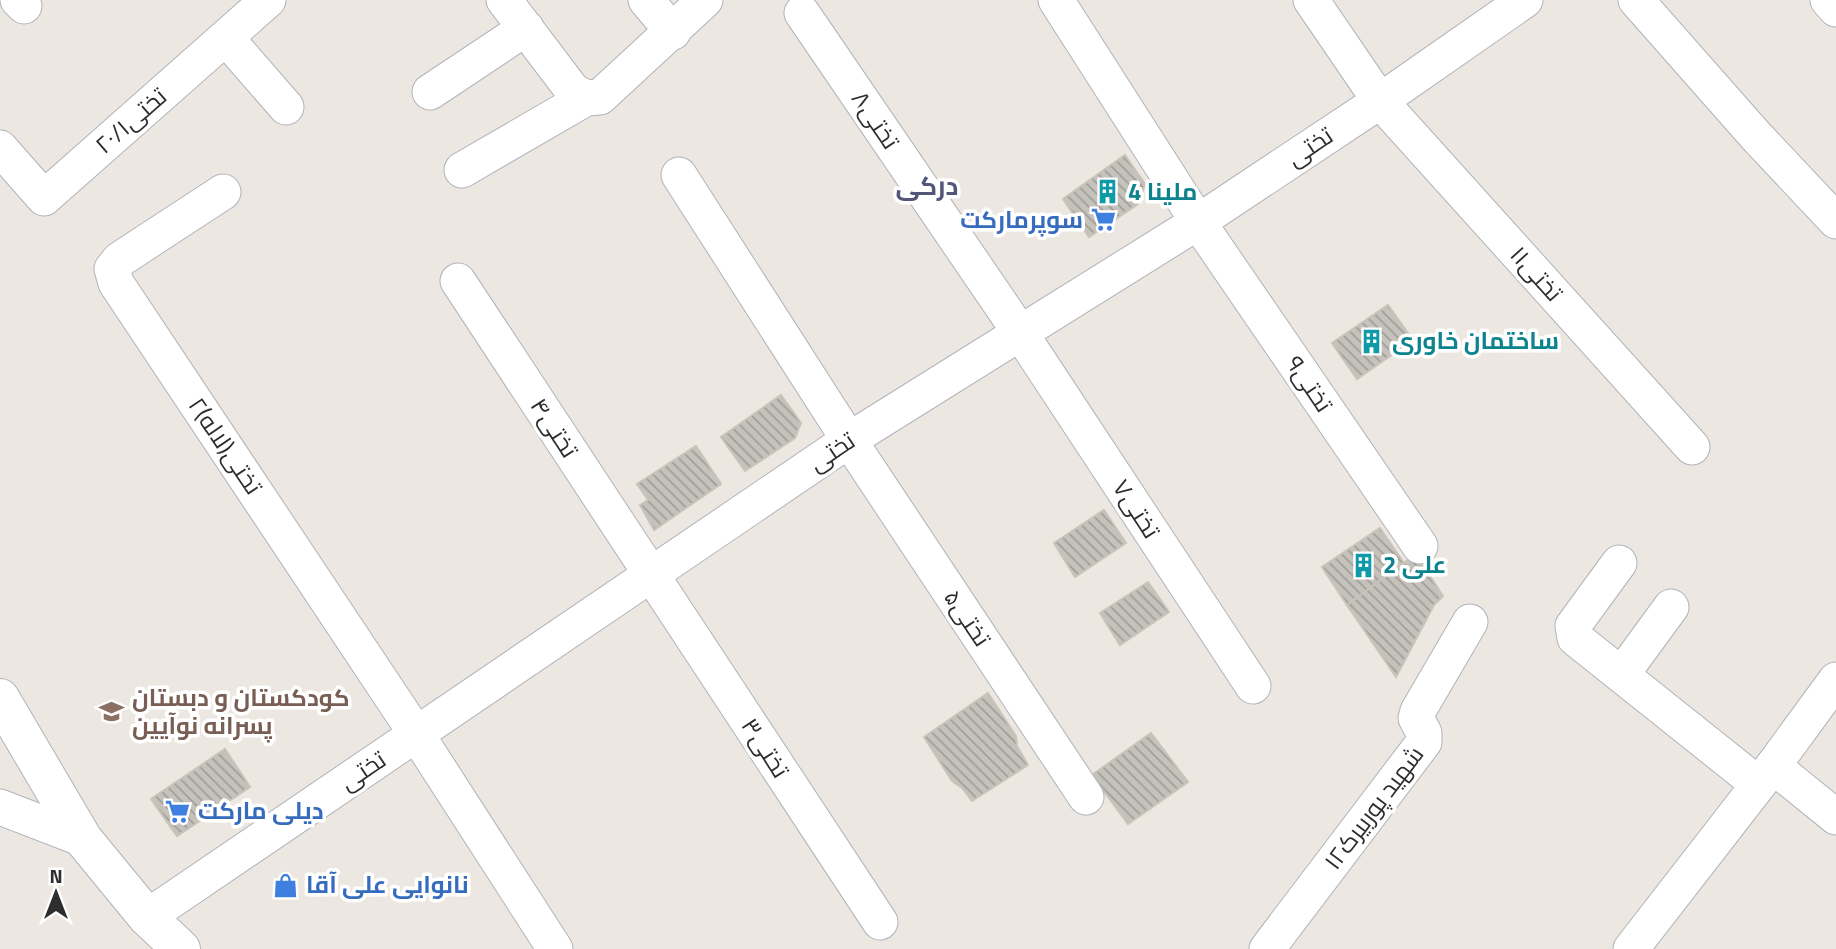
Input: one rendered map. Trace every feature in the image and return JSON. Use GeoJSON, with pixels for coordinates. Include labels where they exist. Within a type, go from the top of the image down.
{"type":"FeatureCollection","features":[{"type":"Feature","properties":{"kind":"street","name":"تختی۲۰/۱"},"geometry":{"type":"LineString","coordinates":[[0,148],[44,198],[268,0]]}},
{"type":"Feature","properties":{"kind":"street"},"geometry":{"type":"LineString","coordinates":[[504,0],[573,91],[586,98]]}},
{"type":"Feature","properties":{"kind":"street"},"geometry":{"type":"LineString","coordinates":[[646,0],[673,32]]}},
{"type":"Feature","properties":{"kind":"street"},"geometry":{"type":"LineString","coordinates":[[462,170],[586,98],[600,97],[705,0]]}},
{"type":"Feature","properties":{"kind":"street","name":"تختی۹"},"geometry":{"type":"LineString","coordinates":[[1056,0],[1198,222],[1420,546]]}},
{"type":"Feature","properties":{"kind":"street","name":"تختی۱۱"},"geometry":{"type":"LineString","coordinates":[[1311,0],[1380,101],[1692,447]]}},
{"type":"Feature","properties":{"kind":"street","name":"تختی"},"geometry":{"type":"LineString","coordinates":[[147,916],[849,440],[1019,331],[1198,222],[1380,101],[1525,0]]}},
{"type":"Feature","properties":{"kind":"street"},"geometry":{"type":"LineString","coordinates":[[1636,0],[1836,222]]}},
{"type":"Feature","properties":{"kind":"street"},"geometry":{"type":"LineString","coordinates":[[1828,0],[1836,9]]}},
{"type":"Feature","properties":{"kind":"street","name":"تختی۸"},"geometry":{"type":"LineString","coordinates":[[802,13],[1019,331]]}},
{"type":"Feature","properties":{"kind":"street"},"geometry":{"type":"LineString","coordinates":[[430,92],[526,28]]}},
{"type":"Feature","properties":{"kind":"street"},"geometry":{"type":"LineString","coordinates":[[226,38],[286,107]]}},
{"type":"Feature","properties":{"kind":"street","name":"تختی۵"},"geometry":{"type":"LineString","coordinates":[[679,175],[849,440],[1086,797]]}},
{"type":"Feature","properties":{"kind":"street","name":"۲تختی(لاله)"},"geometry":{"type":"LineString","coordinates":[[223,192],[119,260],[112,269],[116,283],[417,734]]}},
{"type":"Feature","properties":{"kind":"street","name":"تختی۴"},"geometry":{"type":"LineString","coordinates":[[458,281],[650,575]]}},
{"type":"Feature","properties":{"kind":"street","name":"تختی۷"},"geometry":{"type":"LineString","coordinates":[[1019,331],[1253,686]]}},
{"type":"Feature","properties":{"kind":"street"},"geometry":{"type":"LineString","coordinates":[[1619,563],[1573,626],[1575,638],[1765,775],[1836,817]]}},
{"type":"Feature","properties":{"kind":"street","name":"تختی۳"},"geometry":{"type":"LineString","coordinates":[[650,575],[880,922]]}},
{"type":"Feature","properties":{"kind":"street"},"geometry":{"type":"LineString","coordinates":[[1622,674],[1671,607]]}},
{"type":"Feature","properties":{"kind":"street","name":"شهید پوربیرک۱۲"},"geometry":{"type":"LineString","coordinates":[[1267,949],[1424,742],[1424,733],[1416,718],[1418,711],[1470,622]]}},
{"type":"Feature","properties":{"kind":"street"},"geometry":{"type":"LineString","coordinates":[[1631,949],[1836,680]]}},
{"type":"Feature","properties":{"kind":"street"},"geometry":{"type":"LineString","coordinates":[[0,698],[83,839],[147,916],[181,949]]}},
{"type":"Feature","properties":{"kind":"street"},"geometry":{"type":"LineString","coordinates":[[417,734],[555,949]]}},
{"type":"Feature","properties":{"kind":"street"},"geometry":{"type":"LineString","coordinates":[[0,807],[83,839]]}},
{"type":"Feature","properties":{"kind":"building","name":"ملینا 4"},"geometry":{"type":"Polygon","coordinates":[[[1125,155],[1145,184],[1138,204],[1089,237],[1063,199],[1125,155]]]}},
{"type":"Feature","properties":{"kind":"building","name":"ساختمان خاوری"},"geometry":{"type":"Polygon","coordinates":[[[1388,305],[1413,340],[1357,379],[1332,343],[1388,305]]]}},
{"type":"Feature","properties":{"kind":"building"},"geometry":{"type":"Polygon","coordinates":[[[781,395],[801,423],[795,438],[745,471],[721,437],[781,395]]]}},
{"type":"Feature","properties":{"kind":"building"},"geometry":{"type":"Polygon","coordinates":[[[696,446],[721,484],[654,530],[640,505],[648,500],[637,484],[696,446]]]}},
{"type":"Feature","properties":{"kind":"building"},"geometry":{"type":"Polygon","coordinates":[[[1104,510],[1126,543],[1075,577],[1054,543],[1104,510]]]}},
{"type":"Feature","properties":{"kind":"building","name":"علی 2"},"geometry":{"type":"Polygon","coordinates":[[[1380,528],[1404,563],[1347,605],[1322,567],[1380,528]]]}},
{"type":"Feature","properties":{"kind":"building"},"geometry":{"type":"Polygon","coordinates":[[[1416,554],[1443,596],[1434,605],[1396,677],[1347,605],[1416,554]]]}},
{"type":"Feature","properties":{"kind":"building"},"geometry":{"type":"Polygon","coordinates":[[[1148,582],[1169,612],[1120,645],[1100,613],[1148,582]]]}},
{"type":"Feature","properties":{"kind":"building"},"geometry":{"type":"Polygon","coordinates":[[[988,693],[1016,736],[1017,746],[1028,765],[972,801],[962,788],[952,781],[924,737],[988,693]]]}},
{"type":"Feature","properties":{"kind":"building"},"geometry":{"type":"Polygon","coordinates":[[[1151,733],[1188,782],[1128,824],[1092,775],[1151,733]]]}},
{"type":"Feature","properties":{"kind":"building"},"geometry":{"type":"Polygon","coordinates":[[[225,749],[250,787],[177,836],[151,799],[225,749]]]}},
{"type":"Feature","properties":{"kind":"place","name":"ملینا 4"},"geometry":{"type":"Point","coordinates":[1108,192]}},
{"type":"Feature","properties":{"kind":"place","name":"سوپرمارکت"},"geometry":{"type":"Point","coordinates":[1103,220]}},
{"type":"Feature","properties":{"kind":"place","name":"ساختمان خاوری"},"geometry":{"type":"Point","coordinates":[1372,341]}},
{"type":"Feature","properties":{"kind":"place","name":"علی 2"},"geometry":{"type":"Point","coordinates":[1363,565]}},
{"type":"Feature","properties":{"kind":"place","name":"کودکستان و دبستان پسرانه نوآیین"},"geometry":{"type":"Point","coordinates":[112,712]}},
{"type":"Feature","properties":{"kind":"place","name":"دیلی مارکت"},"geometry":{"type":"Point","coordinates":[178,811]}},
{"type":"Feature","properties":{"kind":"place","name":"نانوایی علی آقا"},"geometry":{"type":"Point","coordinates":[286,885]}},
{"type":"Feature","properties":{"kind":"district","name":"درکی"},"geometry":{"type":"Point","coordinates":[927,186]}}]}
